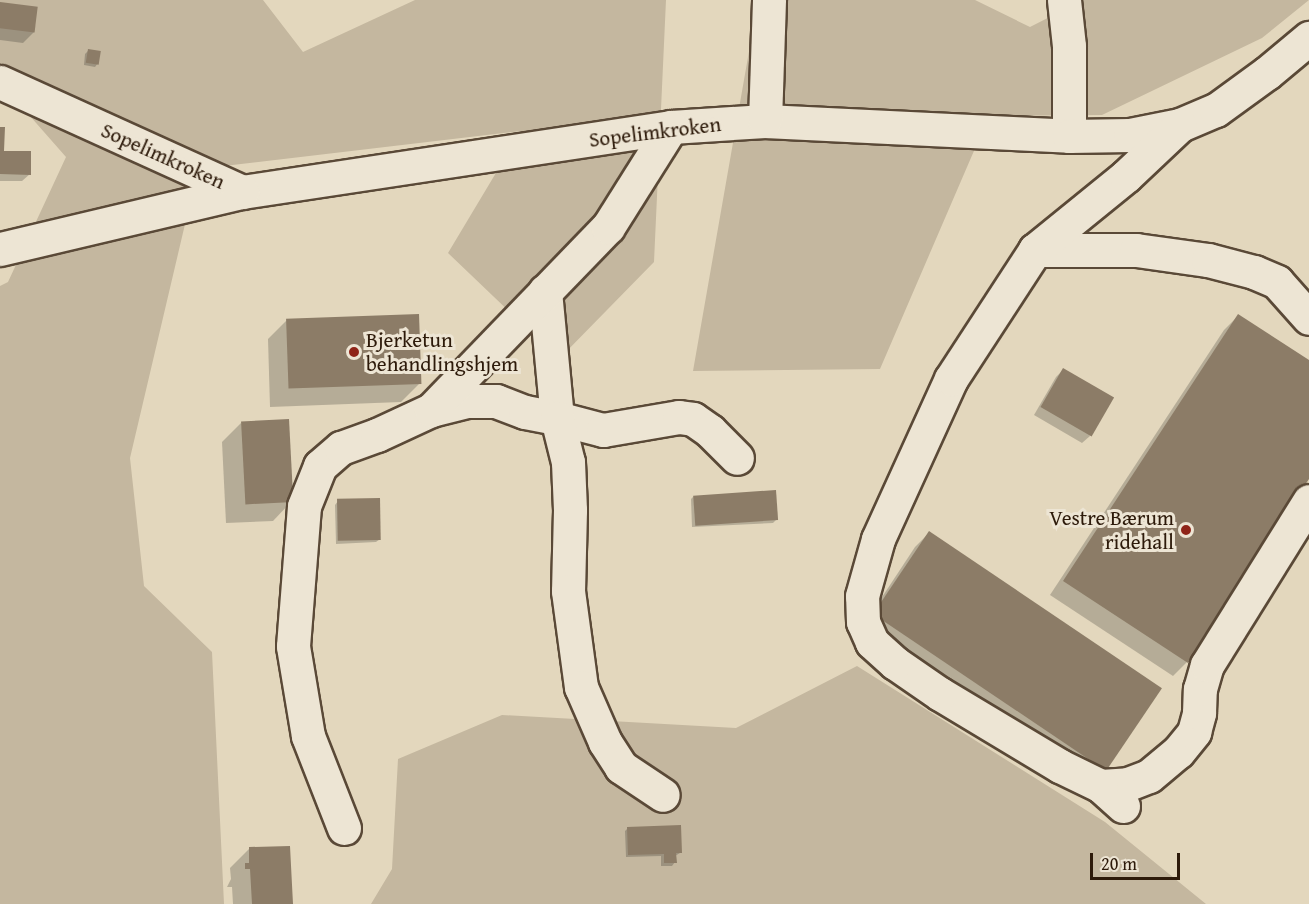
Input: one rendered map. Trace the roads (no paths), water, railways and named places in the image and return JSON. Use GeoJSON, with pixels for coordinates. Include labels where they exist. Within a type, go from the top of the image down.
{"type":"FeatureCollection","features":[{"type":"Feature","properties":{"kind":"street"},"geometry":{"type":"LineString","coordinates":[[765,121],[769,0]]}},
{"type":"Feature","properties":{"kind":"street"},"geometry":{"type":"LineString","coordinates":[[1064,0],[1069,46],[1070,136]]}},
{"type":"Feature","properties":{"kind":"street","name":"Sopelimkroken"},"geometry":{"type":"LineString","coordinates":[[0,82],[242,192],[672,127],[765,121],[1070,136],[1130,135],[1180,125],[1216,110],[1267,73],[1309,38]]}},
{"type":"Feature","properties":{"kind":"street"},"geometry":{"type":"LineString","coordinates":[[1180,125],[1126,176],[1035,250],[951,379],[917,448],[878,539],[862,596],[863,622],[872,642],[894,663],[940,694],[1112,796],[1128,784],[1149,776],[1178,752],[1194,732],[1199,713],[1200,689],[1207,665],[1309,501]]}},
{"type":"Feature","properties":{"kind":"street"},"geometry":{"type":"LineString","coordinates":[[431,410],[608,227],[672,127]]}},
{"type":"Feature","properties":{"kind":"street"},"geometry":{"type":"LineString","coordinates":[[0,249],[242,192]]}},
{"type":"Feature","properties":{"kind":"street"},"geometry":{"type":"LineString","coordinates":[[1035,250],[1136,250],[1231,266],[1277,282],[1309,318]]}},
{"type":"Feature","properties":{"kind":"street"},"geometry":{"type":"LineString","coordinates":[[545,291],[557,418],[568,462],[570,510],[568,591],[581,687],[605,742],[621,767],[663,795]]}},
{"type":"Feature","properties":{"kind":"street"},"geometry":{"type":"LineString","coordinates":[[344,828],[308,736],[293,646],[304,506],[320,466],[341,448],[377,435],[431,410],[466,401],[496,401],[525,412],[603,430],[679,417],[693,420],[710,431],[738,458]]}},
{"type":"Feature","properties":{"kind":"place","name":"Bjerketun behandlingshjem"},"geometry":{"type":"Point","coordinates":[354,352]}},
{"type":"Feature","properties":{"kind":"place","name":"Vestre Bærum ridehall"},"geometry":{"type":"Point","coordinates":[1186,530]}}]}
